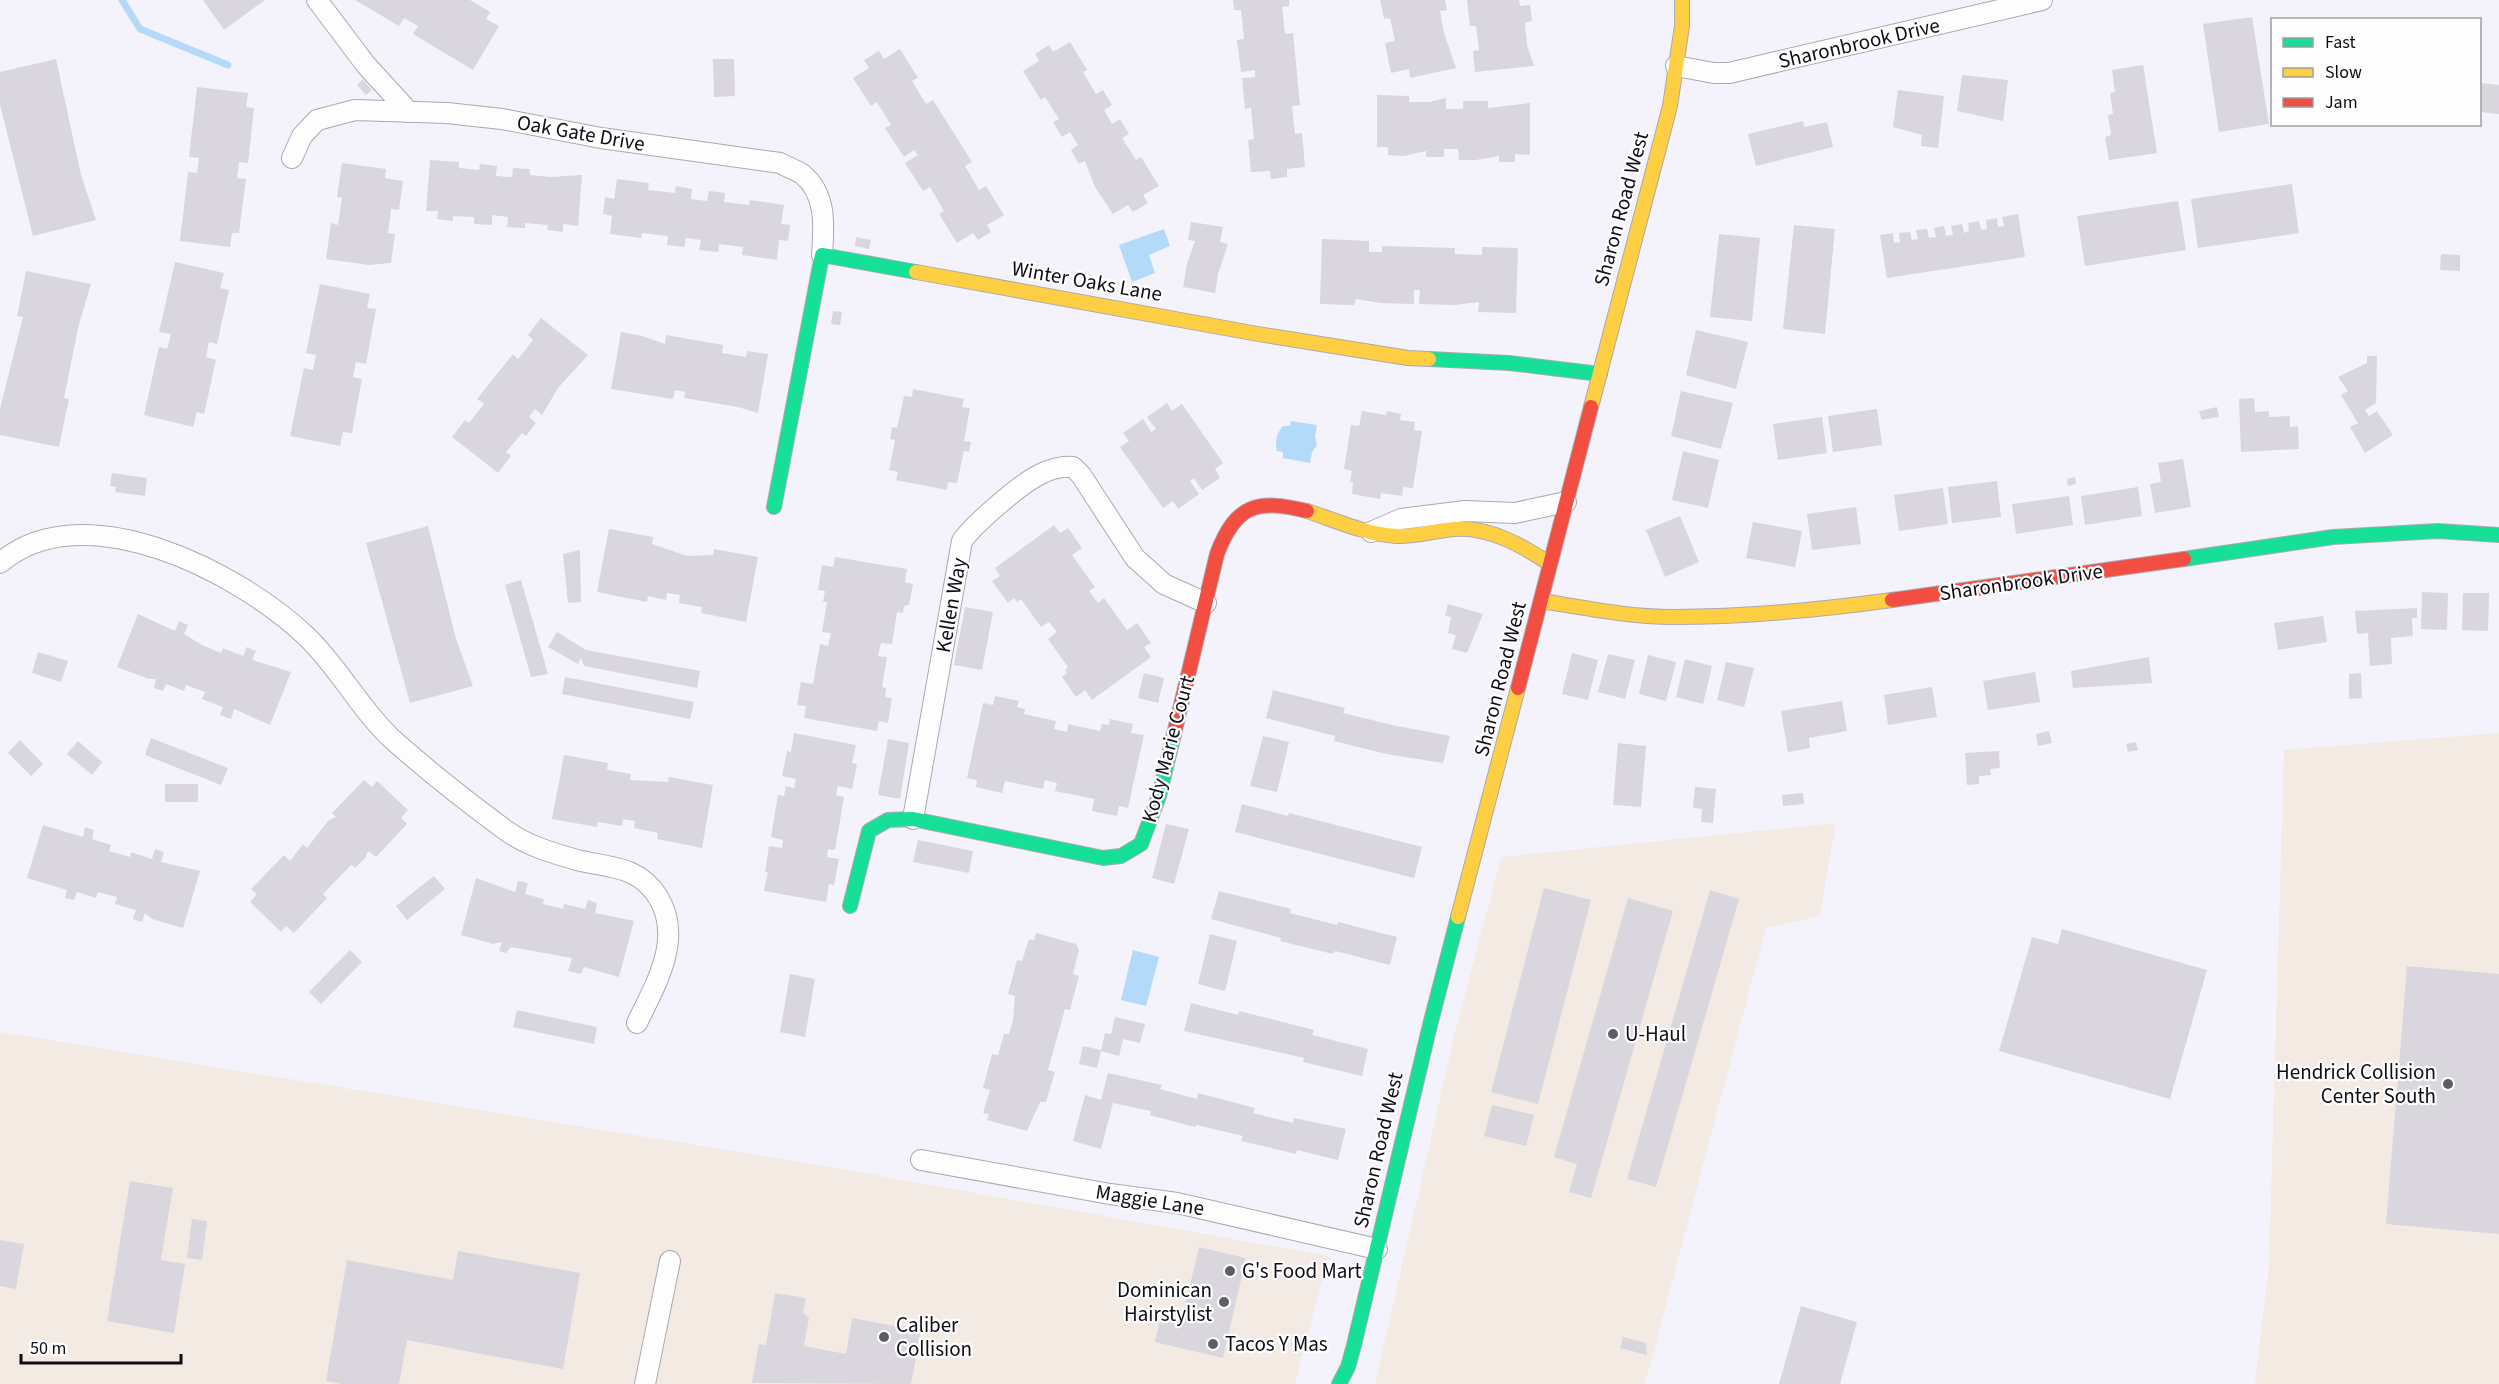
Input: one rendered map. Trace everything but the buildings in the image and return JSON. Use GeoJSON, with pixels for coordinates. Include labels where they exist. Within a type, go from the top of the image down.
{"type":"FeatureCollection","features":[{"type":"Feature","properties":{"kind":"street"},"geometry":{"type":"LineString","coordinates":[[316,0],[366,65],[409,112]]}},
{"type":"Feature","properties":{"kind":"street","name":"Sharon Road West"},"geometry":{"type":"LineString","coordinates":[[1348,1384],[1348,1367],[1430,1025],[1670,106],[1682,26],[1682,0]]}},
{"type":"Feature","properties":{"kind":"street","name":"Sharonbrook Drive"},"geometry":{"type":"LineString","coordinates":[[1676,66],[1714,73],[1729,73],[2042,0]]}},
{"type":"Feature","properties":{"kind":"street","name":"Oak Gate Drive"},"geometry":{"type":"LineString","coordinates":[[292,158],[302,136],[317,120],[355,110],[502,119],[601,138],[780,164],[802,174],[817,192],[824,216],[822,255]]}},
{"type":"Feature","properties":{"kind":"street"},"geometry":{"type":"LineString","coordinates":[[774,507],[822,255]]}},
{"type":"Feature","properties":{"kind":"street","name":"Winter Oaks Lane"},"geometry":{"type":"LineString","coordinates":[[822,255],[1258,334],[1408,358],[1509,363],[1600,374]]}},
{"type":"Feature","properties":{"kind":"street","name":"Kellen Way"},"geometry":{"type":"LineString","coordinates":[[913,819],[962,541],[970,529],[1036,477],[1063,466],[1073,467],[1081,475],[1135,558],[1164,584],[1206,603]]}},
{"type":"Feature","properties":{"kind":"street","name":"Kody Marie Court"},"geometry":{"type":"LineString","coordinates":[[850,906],[869,831],[888,820],[913,819],[1103,858],[1121,856],[1141,844],[1159,796],[1217,554],[1226,530],[1236,516],[1250,508],[1289,507],[1371,532],[1401,519],[1432,523],[1475,520],[1532,511],[1566,502]]}},
{"type":"Feature","properties":{"kind":"street","name":"Kody Marie Court"},"geometry":{"type":"LineString","coordinates":[[1475,520],[1550,564]]}},
{"type":"Feature","properties":{"kind":"street","name":"Sharonbrook Drive"},"geometry":{"type":"LineString","coordinates":[[1542,601],[1612,613],[1672,617],[1794,613],[2026,583],[2333,537],[2438,531],[2499,536]]}},
{"type":"Feature","properties":{"kind":"street"},"geometry":{"type":"LineString","coordinates":[[0,563],[20,550],[46,540],[59,537],[110,537],[143,544],[192,563],[246,590],[280,611],[309,638],[356,701],[391,738],[507,832],[542,849],[579,860],[621,868],[639,877],[654,891],[666,917],[669,939],[661,971],[637,1023]]}},
{"type":"Feature","properties":{"kind":"street","name":"Maggie Lane"},"geometry":{"type":"LineString","coordinates":[[921,1160],[1178,1203],[1377,1249]]}},
{"type":"Feature","properties":{"kind":"street"},"geometry":{"type":"LineString","coordinates":[[645,1384],[670,1261]]}},
{"type":"Feature","properties":{"kind":"street","name":"Sharon Road West"},"geometry":{"type":"LineString","coordinates":[[1339,1384],[1348,1367]]}},
{"type":"Feature","properties":{"kind":"shaded area"},"geometry":{"type":"Polygon","coordinates":[[[2499,733],[2499,1384],[2255,1384],[2269,1264],[2284,750],[2499,733]]]}},
{"type":"Feature","properties":{"kind":"shaded area"},"geometry":{"type":"Polygon","coordinates":[[[1836,823],[1820,916],[1766,928],[1645,1384],[1375,1384],[1455,1033],[1501,857],[1836,823]]]}},
{"type":"Feature","properties":{"kind":"shaded area"},"geometry":{"type":"Polygon","coordinates":[[[0,1032],[824,1166],[1328,1256],[1295,1384],[0,1384],[0,1032]]]}},
{"type":"Feature","properties":{"kind":"water"},"geometry":{"type":"Polygon","coordinates":[[[1164,229],[1170,246],[1149,255],[1155,273],[1132,282],[1119,245],[1164,229]]]}},
{"type":"Feature","properties":{"kind":"water"},"geometry":{"type":"Polygon","coordinates":[[[1291,421],[1317,425],[1315,437],[1317,445],[1312,452],[1310,463],[1283,458],[1283,452],[1277,451],[1276,441],[1279,432],[1283,426],[1290,426],[1291,421]]]}},
{"type":"Feature","properties":{"kind":"water"},"geometry":{"type":"Polygon","coordinates":[[[1133,950],[1159,957],[1146,1006],[1121,1000],[1133,950]]]}},
{"type":"Feature","properties":{"kind":"waterway"},"geometry":{"type":"LineString","coordinates":[[122,0],[140,29],[228,65]]}},
{"type":"Feature","properties":{"kind":"traffic: fast"},"geometry":{"type":"LineString","coordinates":[[774,507],[822,255],[916,272]]}},
{"type":"Feature","properties":{"kind":"traffic: fast"},"geometry":{"type":"LineString","coordinates":[[1429,359],[1509,363],[1600,374]]}},
{"type":"Feature","properties":{"kind":"traffic: fast"},"geometry":{"type":"LineString","coordinates":[[2184,559],[2333,537],[2438,531],[2499,535]]}},
{"type":"Feature","properties":{"kind":"traffic: fast"},"geometry":{"type":"LineString","coordinates":[[850,906],[869,831],[888,820],[913,819],[1103,858],[1121,856],[1141,844],[1159,796],[1174,734]]}},
{"type":"Feature","properties":{"kind":"traffic: fast"},"geometry":{"type":"LineString","coordinates":[[1339,1384],[1348,1367],[1354,1345],[1458,917]]}},
{"type":"Feature","properties":{"kind":"traffic: slow"},"geometry":{"type":"LineString","coordinates":[[1591,407],[1670,106],[1682,26],[1682,0]]}},
{"type":"Feature","properties":{"kind":"traffic: slow"},"geometry":{"type":"LineString","coordinates":[[916,272],[1258,334],[1408,358],[1429,359]]}},
{"type":"Feature","properties":{"kind":"traffic: slow"},"geometry":{"type":"LineString","coordinates":[[1307,511],[1351,527],[1385,535],[1411,535],[1456,529],[1481,531],[1517,544],[1550,564]]}},
{"type":"Feature","properties":{"kind":"traffic: slow"},"geometry":{"type":"LineString","coordinates":[[1542,601],[1624,614],[1673,617],[1783,612],[1892,600]]}},
{"type":"Feature","properties":{"kind":"traffic: slow"},"geometry":{"type":"LineString","coordinates":[[1458,917],[1518,688]]}},
{"type":"Feature","properties":{"kind":"traffic: jam"},"geometry":{"type":"LineString","coordinates":[[1518,688],[1591,407]]}},
{"type":"Feature","properties":{"kind":"traffic: jam"},"geometry":{"type":"LineString","coordinates":[[1174,734],[1217,554],[1224,537],[1232,524],[1250,509],[1275,506],[1307,511]]}},
{"type":"Feature","properties":{"kind":"traffic: jam"},"geometry":{"type":"LineString","coordinates":[[1892,600],[2184,559]]}},
{"type":"Feature","properties":{"kind":"place","name":"U-Haul"},"geometry":{"type":"Point","coordinates":[1613,1034]}},
{"type":"Feature","properties":{"kind":"place","name":"Hendrick Collision Center South"},"geometry":{"type":"Point","coordinates":[2448,1084]}},
{"type":"Feature","properties":{"kind":"place","name":"G's Food Mart"},"geometry":{"type":"Point","coordinates":[1230,1271]}},
{"type":"Feature","properties":{"kind":"place","name":"Dominican Hairstylist"},"geometry":{"type":"Point","coordinates":[1224,1302]}},
{"type":"Feature","properties":{"kind":"place","name":"Caliber Collision"},"geometry":{"type":"Point","coordinates":[884,1337]}},
{"type":"Feature","properties":{"kind":"place","name":"Tacos Y Mas"},"geometry":{"type":"Point","coordinates":[1213,1344]}}]}
